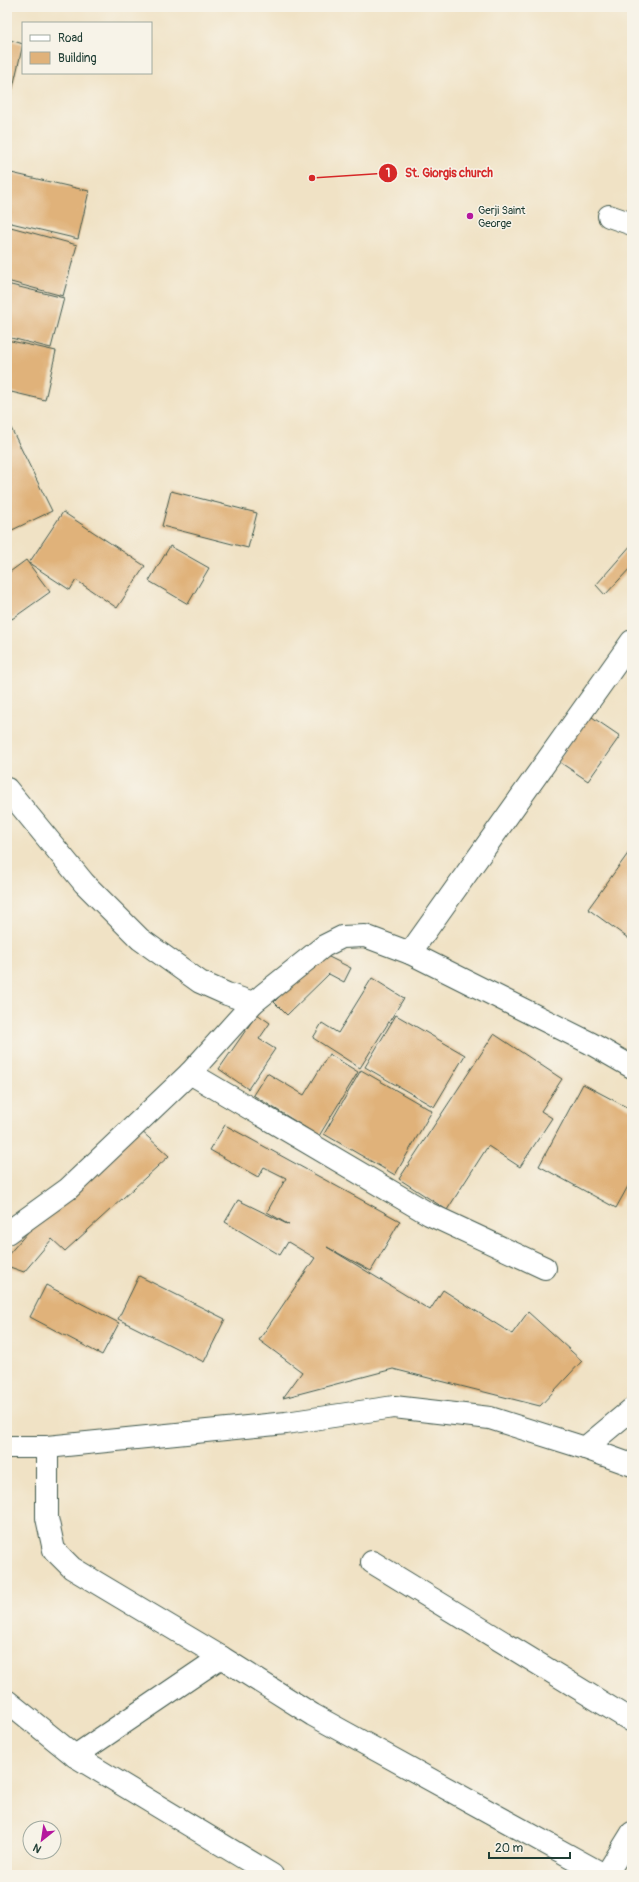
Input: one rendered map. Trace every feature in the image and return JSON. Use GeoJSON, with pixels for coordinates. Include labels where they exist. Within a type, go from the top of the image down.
{"type":"FeatureCollection","features":[{"type":"Feature","properties":{"kind":"street"},"geometry":{"type":"LineString","coordinates":[[609,216],[632,224]]}},
{"type":"Feature","properties":{"kind":"street"},"geometry":{"type":"LineString","coordinates":[[410,953],[632,641]]}},
{"type":"Feature","properties":{"kind":"street"},"geometry":{"type":"LineString","coordinates":[[7,789],[84,883],[140,939],[200,982],[227,994],[253,1003]]}},
{"type":"Feature","properties":{"kind":"street"},"geometry":{"type":"LineString","coordinates":[[7,1234],[68,1189],[190,1073],[253,1003],[324,946],[342,937],[365,936],[410,953],[590,1043],[632,1067]]}},
{"type":"Feature","properties":{"kind":"street"},"geometry":{"type":"LineString","coordinates":[[190,1073],[429,1214],[545,1268]]}},
{"type":"Feature","properties":{"kind":"street"},"geometry":{"type":"LineString","coordinates":[[7,1447],[47,1448],[286,1423],[394,1408],[490,1418],[585,1448],[632,1465]]}},
{"type":"Feature","properties":{"kind":"street"},"geometry":{"type":"LineString","coordinates":[[585,1448],[632,1409]]}},
{"type":"Feature","properties":{"kind":"street"},"geometry":{"type":"LineString","coordinates":[[47,1448],[47,1518],[54,1550],[72,1568],[221,1657],[313,1715],[605,1875],[632,1833]]}},
{"type":"Feature","properties":{"kind":"street"},"geometry":{"type":"LineString","coordinates":[[372,1562],[632,1721]]}},
{"type":"Feature","properties":{"kind":"street"},"geometry":{"type":"LineString","coordinates":[[75,1756],[221,1657]]}},
{"type":"Feature","properties":{"kind":"street"},"geometry":{"type":"LineString","coordinates":[[7,1701],[75,1756],[272,1875]]}},
{"type":"Feature","properties":{"kind":"building"},"geometry":{"type":"Polygon","coordinates":[[[7,39],[22,44],[22,48],[7,109],[7,39]]]}},
{"type":"Feature","properties":{"kind":"building"},"geometry":{"type":"Polygon","coordinates":[[[7,172],[89,191],[78,239],[7,222],[7,172]]]}},
{"type":"Feature","properties":{"kind":"building"},"geometry":{"type":"Polygon","coordinates":[[[7,226],[77,245],[63,296],[7,281],[7,226]]]}},
{"type":"Feature","properties":{"kind":"building"},"geometry":{"type":"Polygon","coordinates":[[[7,284],[64,298],[51,348],[7,337],[7,284]]]}},
{"type":"Feature","properties":{"kind":"building"},"geometry":{"type":"Polygon","coordinates":[[[7,340],[56,351],[45,400],[7,391],[7,340]]]}},
{"type":"Feature","properties":{"kind":"building"},"geometry":{"type":"Polygon","coordinates":[[[7,420],[52,511],[8,532],[7,529],[7,420]]]}},
{"type":"Feature","properties":{"kind":"building"},"geometry":{"type":"Polygon","coordinates":[[[171,491],[257,513],[248,548],[162,526],[171,491]]]}},
{"type":"Feature","properties":{"kind":"building"},"geometry":{"type":"Polygon","coordinates":[[[63,512],[145,566],[117,608],[76,580],[70,590],[29,563],[63,512]]]}},
{"type":"Feature","properties":{"kind":"building"},"geometry":{"type":"Polygon","coordinates":[[[632,544],[632,566],[605,595],[596,585],[632,544]]]}},
{"type":"Feature","properties":{"kind":"building"},"geometry":{"type":"Polygon","coordinates":[[[170,546],[209,568],[188,604],[149,581],[170,546]]]}},
{"type":"Feature","properties":{"kind":"building"},"geometry":{"type":"Polygon","coordinates":[[[26,560],[50,592],[12,619],[7,611],[7,574],[26,560]]]}},
{"type":"Feature","properties":{"kind":"building"},"geometry":{"type":"Polygon","coordinates":[[[589,715],[620,736],[588,781],[558,761],[589,715]]]}},
{"type":"Feature","properties":{"kind":"building"},"geometry":{"type":"Polygon","coordinates":[[[632,848],[632,941],[588,909],[632,848]]]}},
{"type":"Feature","properties":{"kind":"building"},"geometry":{"type":"Polygon","coordinates":[[[323,954],[351,968],[344,982],[329,974],[287,1015],[274,1002],[323,954]]]}},
{"type":"Feature","properties":{"kind":"building"},"geometry":{"type":"Polygon","coordinates":[[[372,978],[404,998],[360,1068],[313,1038],[322,1023],[338,1033],[372,978]]]}},
{"type":"Feature","properties":{"kind":"building"},"geometry":{"type":"Polygon","coordinates":[[[257,1014],[270,1023],[259,1039],[275,1049],[248,1089],[219,1069],[257,1014]]]}},
{"type":"Feature","properties":{"kind":"building"},"geometry":{"type":"Polygon","coordinates":[[[396,1015],[465,1055],[434,1107],[365,1067],[396,1015]]]}},
{"type":"Feature","properties":{"kind":"building"},"geometry":{"type":"Polygon","coordinates":[[[494,1034],[562,1079],[541,1111],[552,1118],[520,1167],[488,1146],[447,1210],[399,1179],[494,1034]]]}},
{"type":"Feature","properties":{"kind":"building"},"geometry":{"type":"Polygon","coordinates":[[[329,1054],[358,1072],[319,1136],[253,1095],[267,1073],[304,1095],[329,1054]]]}},
{"type":"Feature","properties":{"kind":"building"},"geometry":{"type":"Polygon","coordinates":[[[361,1070],[432,1111],[395,1175],[324,1134],[361,1070]]]}},
{"type":"Feature","properties":{"kind":"building"},"geometry":{"type":"Polygon","coordinates":[[[583,1084],[632,1110],[632,1179],[616,1208],[539,1166],[583,1084]]]}},
{"type":"Feature","properties":{"kind":"building"},"geometry":{"type":"Polygon","coordinates":[[[225,1125],[400,1221],[371,1271],[327,1247],[430,1310],[443,1290],[512,1334],[528,1312],[582,1361],[540,1406],[393,1369],[283,1398],[302,1372],[259,1340],[315,1258],[288,1242],[280,1255],[225,1222],[238,1200],[289,1225],[267,1212],[286,1178],[264,1167],[258,1177],[210,1150],[225,1125]]]}},
{"type":"Feature","properties":{"kind":"building"},"geometry":{"type":"Polygon","coordinates":[[[139,1129],[169,1156],[65,1251],[52,1239],[24,1272],[7,1266],[7,1256],[35,1224],[139,1129]]]}},
{"type":"Feature","properties":{"kind":"building"},"geometry":{"type":"Polygon","coordinates":[[[139,1276],[225,1319],[204,1362],[118,1319],[139,1276]]]}},
{"type":"Feature","properties":{"kind":"building"},"geometry":{"type":"Polygon","coordinates":[[[46,1285],[119,1323],[102,1355],[30,1317],[46,1285]]]}},
{"type":"Feature","properties":{"kind":"place","name":"St. Giorgis church"},"geometry":{"type":"Point","coordinates":[312,178]}},
{"type":"Feature","properties":{"kind":"place","name":"Gerji Saint George"},"geometry":{"type":"Point","coordinates":[470,216]}}]}
